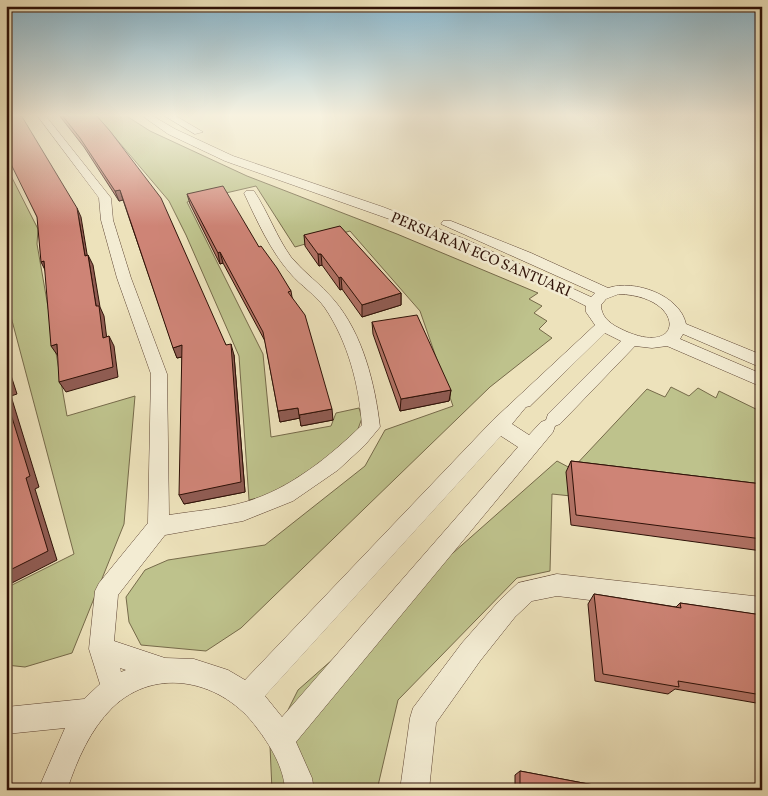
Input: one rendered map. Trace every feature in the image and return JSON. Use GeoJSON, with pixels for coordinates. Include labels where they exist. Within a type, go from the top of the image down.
{"type":"FeatureCollection","features":[{"type":"Feature","properties":{"kind":"street"},"geometry":{"type":"LineString","coordinates":[[70,152],[105,198],[107,220],[124,278],[159,374],[159,526],[106,591],[101,648],[114,689]]}},
{"type":"Feature","properties":{"kind":"street","name":"PERSIARAN ECO SANTUARI"},"geometry":{"type":"LineString","coordinates":[[216,152],[435,231],[594,304]]}},
{"type":"Feature","properties":{"kind":"street","name":"PERSIARAN ECO SANTUARI"},"geometry":{"type":"LineString","coordinates":[[246,152],[445,223],[526,256],[607,293]]}},
{"type":"Feature","properties":{"kind":"street"},"geometry":{"type":"LineString","coordinates":[[159,526],[252,510],[294,492],[356,443],[371,427],[370,409],[359,368],[342,326],[332,307],[318,291],[301,277],[283,252],[266,226],[250,193]]}},
{"type":"Feature","properties":{"kind":"street"},"geometry":{"type":"LineString","coordinates":[[630,290],[655,297],[674,311],[679,319],[680,327],[676,335],[668,340],[657,343],[630,341],[602,326],[596,318],[594,304],[598,297],[607,293],[630,290]]}},
{"type":"Feature","properties":{"kind":"street"},"geometry":{"type":"LineString","coordinates":[[248,696],[499,425],[602,326]]}},
{"type":"Feature","properties":{"kind":"street"},"geometry":{"type":"LineString","coordinates":[[680,327],[762,362]]}},
{"type":"Feature","properties":{"kind":"street"},"geometry":{"type":"LineString","coordinates":[[668,340],[762,381]]}},
{"type":"Feature","properties":{"kind":"street"},"geometry":{"type":"LineString","coordinates":[[282,738],[530,445],[630,341]]}},
{"type":"Feature","properties":{"kind":"street"},"geometry":{"type":"LineString","coordinates":[[499,425],[530,445]]}},
{"type":"Feature","properties":{"kind":"street"},"geometry":{"type":"LineString","coordinates":[[414,790],[423,718],[471,652],[507,609],[526,591],[557,585],[762,609]]}},
{"type":"Feature","properties":{"kind":"street"},"geometry":{"type":"LineString","coordinates":[[101,648],[165,670],[214,675],[248,696],[282,738],[300,790]]}},
{"type":"Feature","properties":{"kind":"street"},"geometry":{"type":"LineString","coordinates":[[52,790],[64,759],[91,712],[114,689],[137,676],[165,670]]}},
{"type":"Feature","properties":{"kind":"street"},"geometry":{"type":"LineString","coordinates":[[6,721],[91,712]]}},
{"type":"Feature","properties":{"kind":"green space"},"geometry":{"type":"Polygon","coordinates":[[[128,152],[196,152],[247,176],[397,234],[538,293],[529,299],[542,306],[534,313],[547,321],[539,329],[552,338],[490,387],[241,628],[206,651],[141,645],[129,622],[126,597],[145,570],[168,560],[265,545],[365,466],[385,430],[453,406],[420,311],[350,231],[295,247],[256,186],[187,202],[263,354],[271,437],[331,426],[336,413],[359,408],[362,418],[358,429],[338,451],[271,495],[249,500],[239,356],[169,201],[128,152]]]}},
{"type":"Feature","properties":{"kind":"green space"},"geometry":{"type":"Polygon","coordinates":[[[6,166],[38,229],[37,244],[67,416],[135,396],[124,524],[72,653],[25,667],[6,665],[6,588],[74,554],[6,298],[6,166]]]}},
{"type":"Feature","properties":{"kind":"green space"},"geometry":{"type":"Polygon","coordinates":[[[671,387],[689,396],[698,388],[716,398],[719,391],[762,412],[762,516],[552,494],[550,571],[517,578],[398,700],[377,790],[272,790],[270,746],[298,690],[557,461],[572,469],[647,389],[665,397],[671,387]]]}},
{"type":"Feature","properties":{"kind":"building"},"geometry":{"type":"Polygon","coordinates":[[[6,152],[43,152],[77,208],[85,256],[88,255],[96,306],[99,306],[103,338],[109,336],[113,367],[59,382],[57,344],[51,346],[44,261],[41,262],[37,217],[6,152]]]}},
{"type":"Feature","properties":{"kind":"building"},"geometry":{"type":"Polygon","coordinates":[[[89,152],[126,152],[161,198],[226,345],[231,344],[241,482],[179,495],[182,345],[173,348],[120,190],[115,191],[89,152]]]}},
{"type":"Feature","properties":{"kind":"building"},"geometry":{"type":"Polygon","coordinates":[[[223,186],[259,247],[261,246],[277,268],[291,291],[288,292],[305,315],[332,409],[299,415],[298,408],[278,411],[263,332],[187,194],[223,186]]]}},
{"type":"Feature","properties":{"kind":"building"},"geometry":{"type":"Polygon","coordinates":[[[340,226],[401,293],[362,305],[341,277],[339,278],[304,235],[340,226]]]}},
{"type":"Feature","properties":{"kind":"building"},"geometry":{"type":"Polygon","coordinates":[[[417,315],[451,390],[401,399],[372,322],[417,315]]]}},
{"type":"Feature","properties":{"kind":"building"},"geometry":{"type":"Polygon","coordinates":[[[6,398],[30,476],[26,478],[48,551],[6,572],[6,398]]]}},
{"type":"Feature","properties":{"kind":"building"},"geometry":{"type":"Polygon","coordinates":[[[571,461],[762,484],[762,539],[576,515],[571,461]]]}},
{"type":"Feature","properties":{"kind":"building"},"geometry":{"type":"Polygon","coordinates":[[[594,594],[681,608],[680,603],[762,615],[762,695],[678,681],[679,687],[603,674],[594,594]]]}},
{"type":"Feature","properties":{"kind":"building"},"geometry":{"type":"Polygon","coordinates":[[[520,771],[620,790],[520,790],[520,771]]]}},
{"type":"Feature","properties":{"kind":"building"},"geometry":{"type":"Polygon","coordinates":[[[628,787],[643,790],[629,790],[628,787]]]}}]}
